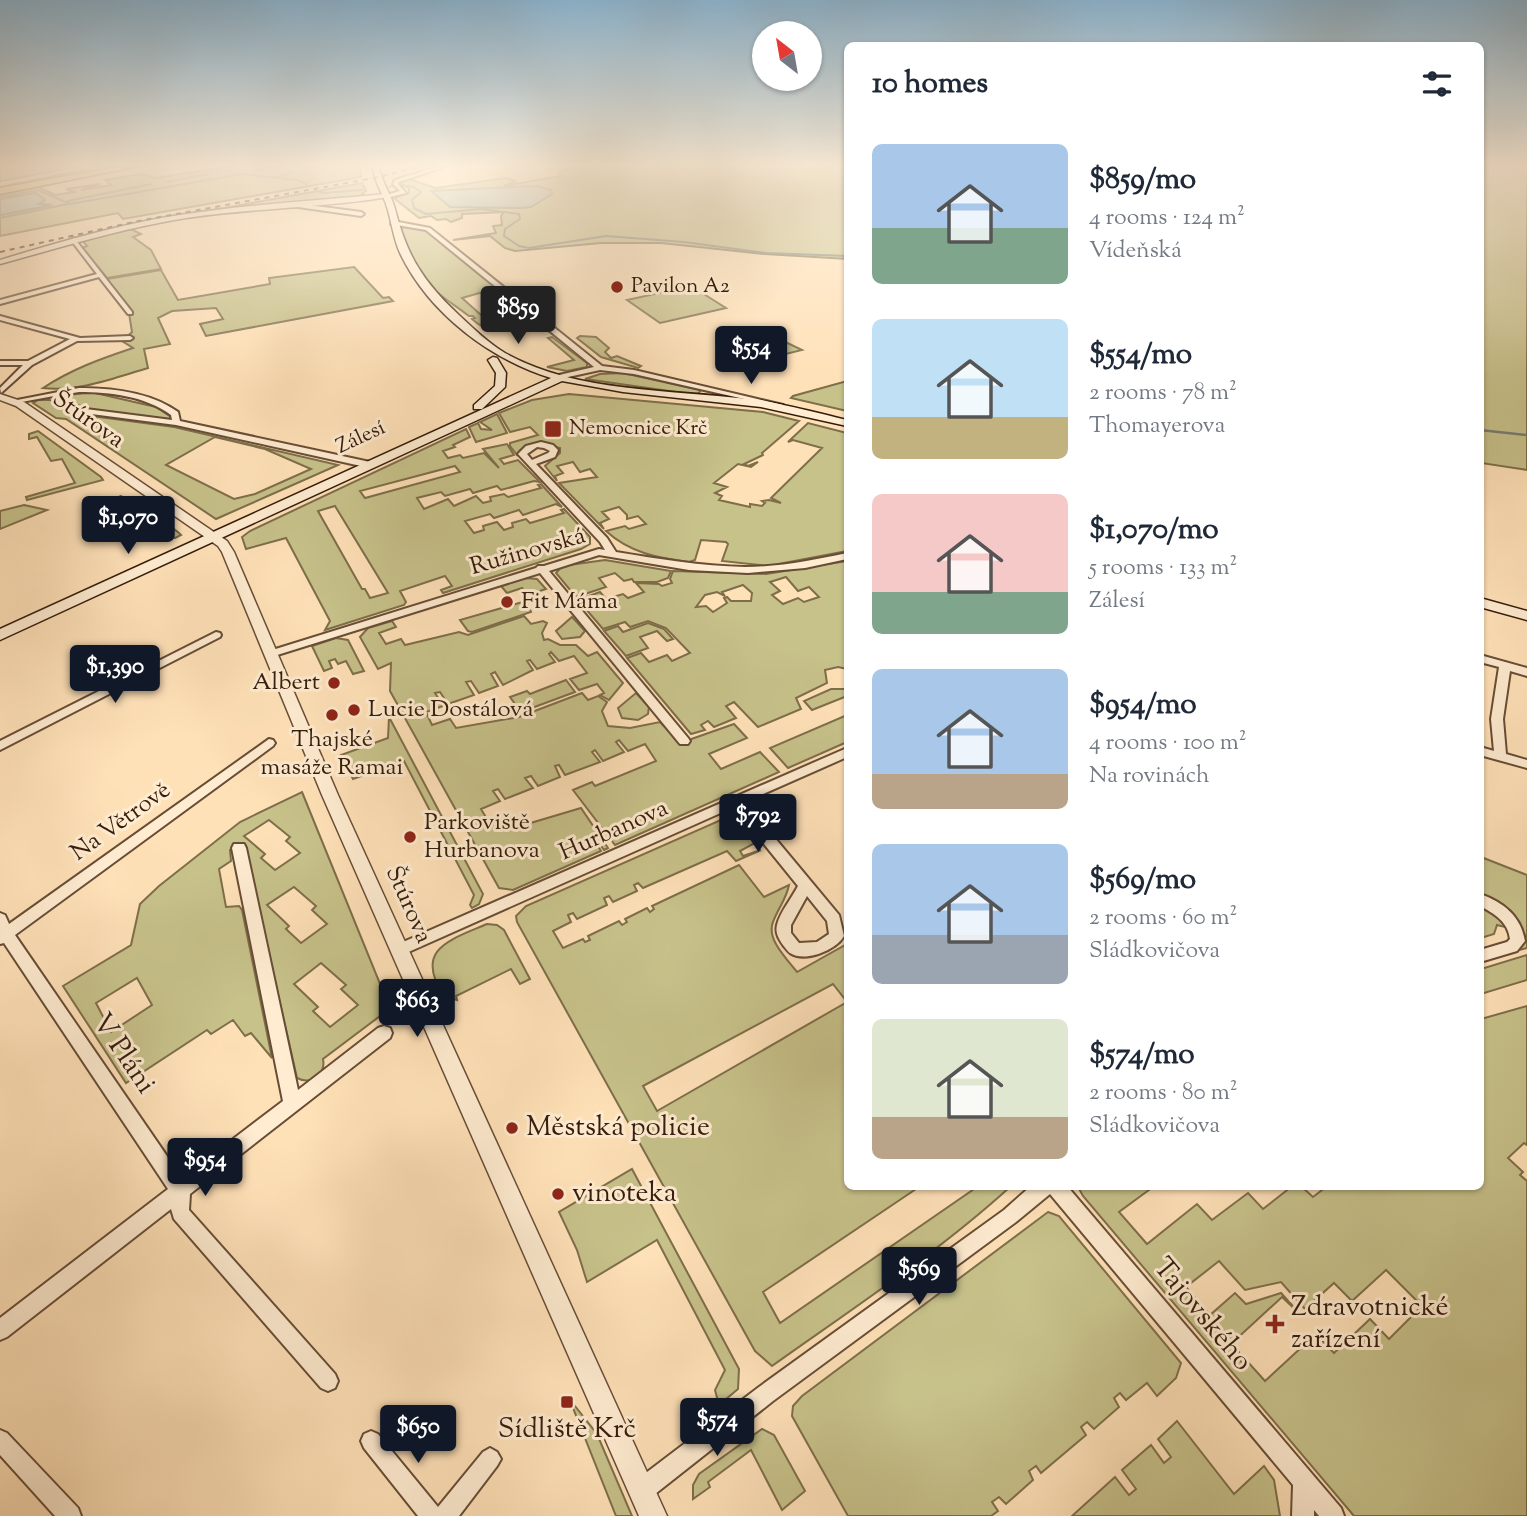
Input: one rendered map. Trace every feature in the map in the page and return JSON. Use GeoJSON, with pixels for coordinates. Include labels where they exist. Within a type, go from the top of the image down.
{"type":"FeatureCollection","features":[{"type":"Feature","properties":{"kind":"main road"},"geometry":{"type":"LineString","coordinates":[[388,235],[408,277],[426,298],[493,360],[500,373],[498,391],[556,379]]}},
{"type":"Feature","properties":{"kind":"main road"},"geometry":{"type":"LineString","coordinates":[[396,235],[416,276],[477,337],[505,357],[586,390]]}},
{"type":"Feature","properties":{"kind":"main road"},"geometry":{"type":"LineString","coordinates":[[493,360],[556,379],[792,408],[844,422]]}},
{"type":"Feature","properties":{"kind":"main road","name":"Zálesí"},"geometry":{"type":"LineString","coordinates":[[0,635],[210,537],[227,524],[556,379]]}},
{"type":"Feature","properties":{"kind":"main road"},"geometry":{"type":"LineString","coordinates":[[519,397],[586,390],[818,416]]}},
{"type":"Feature","properties":{"kind":"main road","name":"Zálesí"},"geometry":{"type":"LineString","coordinates":[[365,463],[482,405],[498,391]]}},
{"type":"Feature","properties":{"kind":"main road"},"geometry":{"type":"LineString","coordinates":[[1484,603],[1527,616]]}},
{"type":"Feature","properties":{"kind":"street"},"geometry":{"type":"LineString","coordinates":[[0,262],[99,235]]}},
{"type":"Feature","properties":{"kind":"street"},"geometry":{"type":"LineString","coordinates":[[435,235],[600,368]]}},
{"type":"Feature","properties":{"kind":"street"},"geometry":{"type":"LineString","coordinates":[[74,240],[130,313]]}},
{"type":"Feature","properties":{"kind":"street"},"geometry":{"type":"LineString","coordinates":[[0,302],[101,275]]}},
{"type":"Feature","properties":{"kind":"street"},"geometry":{"type":"LineString","coordinates":[[0,318],[76,339],[130,338]]}},
{"type":"Feature","properties":{"kind":"street"},"geometry":{"type":"LineString","coordinates":[[76,339],[29,363],[1,394],[16,401],[83,390],[144,399],[166,407],[175,414],[176,423]]}},
{"type":"Feature","properties":{"kind":"street"},"geometry":{"type":"LineString","coordinates":[[0,363],[29,363]]}},
{"type":"Feature","properties":{"kind":"street"},"geometry":{"type":"LineString","coordinates":[[556,379],[600,368],[635,372],[792,408]]}},
{"type":"Feature","properties":{"kind":"street"},"geometry":{"type":"LineString","coordinates":[[57,395],[65,405],[76,410],[176,423],[365,463]]}},
{"type":"Feature","properties":{"kind":"street","name":"Štúrova"},"geometry":{"type":"LineString","coordinates":[[16,401],[223,544],[228,552],[399,950],[583,1353],[653,1516]]}},
{"type":"Feature","properties":{"kind":"street"},"geometry":{"type":"LineString","coordinates":[[531,463],[604,540],[612,553]]}},
{"type":"Feature","properties":{"kind":"street","name":"Ružinovská"},"geometry":{"type":"LineString","coordinates":[[270,654],[585,555],[612,553],[689,568],[748,570],[805,565],[844,557]]}},
{"type":"Feature","properties":{"kind":"street"},"geometry":{"type":"LineString","coordinates":[[541,568],[684,741]]}},
{"type":"Feature","properties":{"kind":"street"},"geometry":{"type":"LineString","coordinates":[[0,746],[216,635]]}},
{"type":"Feature","properties":{"kind":"street"},"geometry":{"type":"LineString","coordinates":[[1484,658],[1527,672]]}},
{"type":"Feature","properties":{"kind":"street"},"geometry":{"type":"LineString","coordinates":[[1500,755],[1497,719],[1505,665]]}},
{"type":"Feature","properties":{"kind":"street","name":"Na Větrově"},"geometry":{"type":"LineString","coordinates":[[2,930],[269,743]]}},
{"type":"Feature","properties":{"kind":"street"},"geometry":{"type":"LineString","coordinates":[[1484,752],[1526,764]]}},
{"type":"Feature","properties":{"kind":"street","name":"Hurbanova"},"geometry":{"type":"LineString","coordinates":[[399,950],[844,753]]}},
{"type":"Feature","properties":{"kind":"street"},"geometry":{"type":"LineString","coordinates":[[737,802],[806,884],[835,919],[837,936],[827,947],[795,949],[785,935],[784,925],[806,884]]}},
{"type":"Feature","properties":{"kind":"street"},"geometry":{"type":"LineString","coordinates":[[239,848],[292,1103]]}},
{"type":"Feature","properties":{"kind":"street"},"geometry":{"type":"LineString","coordinates":[[1484,901],[1504,913],[1518,928],[1518,941],[1512,947],[1484,955]]}},
{"type":"Feature","properties":{"kind":"street","name":"V Pláni"},"geometry":{"type":"LineString","coordinates":[[2,930],[181,1192],[180,1213],[328,1381]]}},
{"type":"Feature","properties":{"kind":"street"},"geometry":{"type":"LineString","coordinates":[[0,1330],[384,1033]]}},
{"type":"Feature","properties":{"kind":"street"},"geometry":{"type":"LineString","coordinates":[[642,1490],[766,1394],[1010,1216],[1040,1190]]}},
{"type":"Feature","properties":{"kind":"street","name":"Tajovského"},"geometry":{"type":"LineString","coordinates":[[1058,1190],[1334,1516]]}},
{"type":"Feature","properties":{"kind":"street"},"geometry":{"type":"LineString","coordinates":[[0,1440],[70,1516]]}},
{"type":"Feature","properties":{"kind":"street"},"geometry":{"type":"LineString","coordinates":[[371,1441],[432,1516]]}},
{"type":"Feature","properties":{"kind":"street"},"geometry":{"type":"LineString","coordinates":[[445,1516],[490,1459]]}},
{"type":"Feature","properties":{"kind":"street"},"geometry":{"type":"LineString","coordinates":[[1303,1516],[1304,1483]]}},
{"type":"Feature","properties":{"kind":"shaded area"},"geometry":{"type":"Polygon","coordinates":[[[105,235],[139,235],[133,237],[151,250],[161,269],[107,278],[82,248],[87,246],[82,240],[105,235]]]}},
{"type":"Feature","properties":{"kind":"shaded area"},"geometry":{"type":"Polygon","coordinates":[[[402,235],[431,235],[497,288],[462,298],[499,331],[485,328],[472,319],[475,318],[473,316],[469,316],[435,290],[416,266],[402,235]]]}},
{"type":"Feature","properties":{"kind":"shaded area"},"geometry":{"type":"Polygon","coordinates":[[[485,235],[844,235],[844,259],[661,243],[601,243],[515,251],[505,248],[490,236],[453,240],[485,235]]]}},
{"type":"Feature","properties":{"kind":"shaded area"},"geometry":{"type":"Polygon","coordinates":[[[1484,235],[1527,235],[1527,470],[1484,463],[1484,235]]]}},
{"type":"Feature","properties":{"kind":"shaded area"},"geometry":{"type":"Polygon","coordinates":[[[354,267],[383,298],[389,297],[393,301],[206,336],[200,324],[223,319],[216,308],[172,311],[158,318],[170,344],[144,349],[148,368],[83,386],[43,388],[86,365],[133,348],[122,341],[132,332],[128,307],[107,279],[161,270],[178,300],[270,284],[269,278],[354,267]]]}},
{"type":"Feature","properties":{"kind":"shaded area"},"geometry":{"type":"Polygon","coordinates":[[[691,286],[726,308],[660,323],[627,300],[691,286]]]}},
{"type":"Feature","properties":{"kind":"shaded area"},"geometry":{"type":"Polygon","coordinates":[[[529,325],[530,328],[514,330],[499,331],[529,325]]]}},
{"type":"Feature","properties":{"kind":"shaded area"},"geometry":{"type":"Polygon","coordinates":[[[552,337],[587,363],[587,367],[567,371],[547,367],[574,360],[548,338],[552,337]]]}},
{"type":"Feature","properties":{"kind":"shaded area"},"geometry":{"type":"Polygon","coordinates":[[[596,337],[609,348],[605,352],[611,358],[617,356],[641,366],[638,368],[601,357],[577,338],[596,337]]]}},
{"type":"Feature","properties":{"kind":"shaded area"},"geometry":{"type":"Polygon","coordinates":[[[777,338],[802,350],[761,360],[744,346],[777,338]]]}},
{"type":"Feature","properties":{"kind":"shaded area"},"geometry":{"type":"Polygon","coordinates":[[[623,373],[701,390],[697,395],[585,379],[600,374],[623,373]]]}},
{"type":"Feature","properties":{"kind":"shaded area"},"geometry":{"type":"Polygon","coordinates":[[[844,382],[844,410],[791,398],[844,382]]]}},
{"type":"Feature","properties":{"kind":"shaded area"},"geometry":{"type":"Polygon","coordinates":[[[91,392],[156,407],[171,417],[168,420],[115,414],[89,409],[64,399],[69,395],[91,392]]]}},
{"type":"Feature","properties":{"kind":"shaded area"},"geometry":{"type":"Polygon","coordinates":[[[569,394],[763,412],[799,421],[762,453],[763,455],[744,464],[748,466],[758,462],[751,467],[738,464],[714,483],[727,487],[715,493],[722,496],[719,500],[750,507],[750,504],[762,506],[765,503],[762,501],[769,500],[781,503],[771,498],[822,448],[793,440],[788,442],[808,423],[844,432],[844,552],[768,566],[722,561],[728,544],[726,542],[701,540],[695,560],[689,562],[655,556],[625,545],[606,531],[646,524],[638,516],[627,519],[627,515],[619,507],[602,512],[609,519],[600,523],[604,529],[559,483],[597,477],[590,469],[580,472],[573,462],[557,466],[563,473],[555,476],[557,481],[545,466],[560,453],[560,448],[531,444],[521,449],[517,455],[510,446],[510,443],[538,435],[530,427],[510,432],[499,413],[532,400],[569,394]]]}},
{"type":"Feature","properties":{"kind":"shaded area"},"geometry":{"type":"Polygon","coordinates":[[[50,400],[66,410],[92,416],[174,427],[338,465],[216,519],[66,419],[56,418],[33,403],[50,400]],[[215,437],[166,465],[234,499],[255,494],[311,469],[265,449],[215,437]]]}},
{"type":"Feature","properties":{"kind":"shaded area"},"geometry":{"type":"Polygon","coordinates":[[[497,414],[507,433],[476,442],[469,427],[478,423],[481,429],[492,430],[480,422],[497,414]]]}},
{"type":"Feature","properties":{"kind":"shaded area"},"geometry":{"type":"Polygon","coordinates":[[[466,429],[470,437],[443,451],[448,458],[484,453],[499,468],[483,449],[507,444],[514,455],[500,459],[504,464],[518,460],[540,482],[534,481],[501,490],[497,486],[473,493],[470,489],[445,496],[441,492],[417,498],[424,509],[448,499],[454,506],[476,496],[483,503],[491,501],[490,497],[504,494],[508,497],[541,488],[538,485],[541,484],[562,507],[556,504],[523,515],[519,510],[494,518],[490,514],[465,521],[474,533],[484,530],[483,526],[497,522],[504,530],[513,527],[512,523],[526,519],[530,523],[564,513],[561,510],[564,509],[590,537],[590,544],[443,593],[441,590],[452,586],[445,576],[400,591],[406,602],[404,605],[325,630],[330,621],[286,538],[246,549],[242,537],[466,429]],[[455,466],[360,491],[365,498],[460,472],[455,466]],[[335,506],[318,511],[362,589],[365,589],[370,598],[388,593],[335,506]]]}},
{"type":"Feature","properties":{"kind":"shaded area"},"geometry":{"type":"Polygon","coordinates":[[[38,431],[103,480],[27,500],[26,497],[75,483],[62,459],[51,461],[37,437],[29,439],[29,434],[38,431]]]}},
{"type":"Feature","properties":{"kind":"shaded area"},"geometry":{"type":"Polygon","coordinates":[[[121,496],[181,535],[175,538],[112,500],[121,496]]]}},
{"type":"Feature","properties":{"kind":"shaded area"},"geometry":{"type":"Polygon","coordinates":[[[24,505],[47,510],[0,529],[0,511],[24,505]]]}},
{"type":"Feature","properties":{"kind":"shaded area"},"geometry":{"type":"Polygon","coordinates":[[[605,560],[671,571],[668,578],[657,582],[634,582],[632,579],[624,581],[615,573],[599,578],[606,587],[576,597],[556,573],[562,566],[605,560]]]}},
{"type":"Feature","properties":{"kind":"shaded area"},"geometry":{"type":"Polygon","coordinates":[[[844,561],[844,668],[825,670],[827,683],[796,698],[801,709],[758,727],[734,702],[726,706],[736,718],[714,727],[708,721],[701,725],[705,730],[691,734],[627,658],[641,653],[649,662],[667,655],[672,661],[690,653],[666,628],[648,621],[630,627],[625,622],[603,629],[578,600],[600,592],[606,599],[623,594],[628,598],[644,592],[636,583],[662,586],[672,583],[670,579],[673,571],[766,574],[844,561]],[[786,577],[770,582],[780,591],[772,595],[783,604],[798,598],[804,602],[819,597],[809,587],[798,591],[786,577]],[[743,585],[722,592],[725,596],[717,592],[705,595],[696,607],[706,606],[713,612],[727,603],[724,598],[727,597],[731,601],[751,601],[752,593],[743,585]]]}},
{"type":"Feature","properties":{"kind":"shaded area"},"geometry":{"type":"Polygon","coordinates":[[[526,578],[537,579],[546,589],[527,595],[522,588],[507,593],[501,586],[526,578]]]}},
{"type":"Feature","properties":{"kind":"shaded area"},"geometry":{"type":"Polygon","coordinates":[[[526,601],[531,612],[472,632],[468,631],[460,620],[526,601]]]}},
{"type":"Feature","properties":{"kind":"shaded area"},"geometry":{"type":"Polygon","coordinates":[[[524,616],[531,624],[543,621],[547,623],[542,633],[544,640],[548,639],[560,645],[576,645],[588,656],[597,652],[623,683],[609,700],[600,695],[604,693],[597,684],[579,690],[570,679],[587,673],[574,656],[559,661],[551,652],[549,654],[555,662],[537,669],[530,660],[527,661],[533,670],[503,685],[495,672],[491,674],[498,686],[479,693],[471,681],[466,682],[474,695],[448,704],[440,692],[435,693],[443,706],[426,712],[432,725],[450,719],[456,728],[519,717],[582,693],[588,700],[598,696],[607,702],[602,711],[608,726],[630,728],[660,722],[680,743],[734,724],[747,738],[709,754],[721,769],[760,752],[779,772],[615,845],[573,790],[592,782],[595,786],[656,761],[645,744],[628,751],[619,740],[616,742],[624,752],[603,761],[595,750],[592,752],[600,762],[565,775],[559,765],[555,766],[560,777],[538,786],[531,776],[525,778],[533,788],[505,799],[498,789],[493,791],[500,801],[481,809],[490,824],[509,816],[517,827],[581,808],[608,848],[604,850],[596,839],[581,846],[585,851],[598,846],[601,851],[513,890],[499,888],[390,691],[391,663],[378,669],[360,637],[368,628],[392,621],[396,627],[379,633],[386,644],[401,639],[405,645],[459,632],[468,635],[524,616]]]}},
{"type":"Feature","properties":{"kind":"shaded area"},"geometry":{"type":"Polygon","coordinates":[[[572,617],[585,631],[580,637],[562,639],[556,631],[572,617]]]}},
{"type":"Feature","properties":{"kind":"shaded area"},"geometry":{"type":"Polygon","coordinates":[[[648,623],[664,629],[673,639],[667,641],[657,631],[640,637],[648,648],[626,656],[604,631],[618,626],[623,632],[648,623]]]}},
{"type":"Feature","properties":{"kind":"shaded area"},"geometry":{"type":"Polygon","coordinates":[[[336,638],[348,640],[364,671],[353,674],[346,661],[338,664],[335,659],[329,661],[332,668],[324,671],[312,646],[336,638]]]}},
{"type":"Feature","properties":{"kind":"shaded area"},"geometry":{"type":"Polygon","coordinates":[[[566,680],[575,692],[521,712],[510,697],[527,691],[530,694],[566,680]]]}},
{"type":"Feature","properties":{"kind":"shaded area"},"geometry":{"type":"Polygon","coordinates":[[[831,689],[844,689],[844,697],[812,710],[804,701],[831,689]]]}},
{"type":"Feature","properties":{"kind":"shaded area"},"geometry":{"type":"Polygon","coordinates":[[[636,693],[649,707],[648,714],[638,720],[622,718],[618,708],[636,693]]]}},
{"type":"Feature","properties":{"kind":"shaded area"},"geometry":{"type":"Polygon","coordinates":[[[844,716],[844,743],[788,768],[770,748],[844,716]]]}},
{"type":"Feature","properties":{"kind":"shaded area"},"geometry":{"type":"Polygon","coordinates":[[[389,717],[483,894],[479,904],[472,908],[470,905],[474,895],[404,761],[353,779],[341,755],[388,738],[389,717]]]}},
{"type":"Feature","properties":{"kind":"shaded area"},"geometry":{"type":"Polygon","coordinates":[[[302,792],[387,1001],[388,1010],[323,1059],[322,1070],[316,1077],[307,1080],[297,1078],[244,845],[230,850],[231,861],[219,869],[226,907],[239,906],[242,910],[272,1058],[251,1033],[245,1036],[233,1020],[211,1034],[207,1030],[126,1083],[63,986],[131,945],[140,904],[240,822],[302,792]],[[269,820],[244,836],[265,854],[261,858],[275,870],[300,853],[286,841],[290,837],[269,820]],[[294,887],[267,905],[289,926],[286,929],[301,943],[327,924],[312,910],[316,906],[294,887]],[[321,963],[294,984],[318,1007],[313,1011],[330,1027],[358,1005],[341,989],[346,985],[321,963]],[[137,978],[96,1003],[111,1032],[152,1005],[137,978]]]}},
{"type":"Feature","properties":{"kind":"shaded area"},"geometry":{"type":"Polygon","coordinates":[[[723,819],[739,824],[755,843],[740,851],[743,856],[761,850],[736,861],[727,851],[643,888],[638,883],[634,885],[637,891],[613,902],[609,896],[604,898],[607,905],[577,919],[573,913],[568,915],[571,922],[553,931],[563,948],[583,939],[585,942],[590,940],[588,936],[619,921],[622,925],[627,922],[625,919],[647,908],[650,912],[654,909],[652,906],[739,865],[764,897],[789,885],[773,922],[772,935],[797,972],[844,946],[844,998],[833,984],[643,1086],[657,1111],[844,1004],[844,1190],[915,1190],[763,1292],[780,1323],[973,1190],[1007,1190],[923,1258],[772,1366],[755,1351],[516,916],[526,906],[723,819]]]}},
{"type":"Feature","properties":{"kind":"shaded area"},"geometry":{"type":"Polygon","coordinates":[[[1484,858],[1527,875],[1527,948],[1519,950],[1519,933],[1502,911],[1484,897],[1484,858]]]}},
{"type":"Feature","properties":{"kind":"shaded area"},"geometry":{"type":"Polygon","coordinates":[[[1484,905],[1509,928],[1497,925],[1494,934],[1484,937],[1484,905]]]}},
{"type":"Feature","properties":{"kind":"shaded area"},"geometry":{"type":"Polygon","coordinates":[[[487,924],[497,925],[504,930],[530,979],[520,984],[511,969],[456,996],[457,1000],[444,996],[435,980],[432,967],[434,957],[449,941],[487,924]]]}},
{"type":"Feature","properties":{"kind":"shaded area"},"geometry":{"type":"Polygon","coordinates":[[[1527,955],[1527,980],[1484,993],[1484,968],[1527,955]]]}},
{"type":"Feature","properties":{"kind":"shaded area"},"geometry":{"type":"Polygon","coordinates":[[[1527,1006],[1527,1145],[1524,1143],[1508,1158],[1523,1172],[1520,1175],[1527,1181],[1527,1516],[1354,1516],[1080,1190],[1149,1190],[1119,1212],[1147,1244],[1197,1204],[1212,1220],[1248,1193],[1263,1209],[1287,1190],[1305,1190],[1313,1197],[1322,1190],[1484,1190],[1484,1018],[1527,1006]],[[1219,1261],[1186,1287],[1210,1315],[1235,1293],[1246,1304],[1281,1293],[1300,1314],[1282,1297],[1232,1343],[1239,1352],[1236,1355],[1244,1365],[1248,1362],[1265,1381],[1316,1334],[1334,1353],[1370,1319],[1389,1339],[1422,1306],[1386,1270],[1352,1301],[1334,1283],[1305,1309],[1281,1282],[1245,1290],[1219,1261]]]}},
{"type":"Feature","properties":{"kind":"shaded area"},"geometry":{"type":"Polygon","coordinates":[[[632,1169],[739,1369],[738,1389],[719,1405],[715,1390],[725,1370],[657,1240],[587,1282],[577,1250],[559,1212],[632,1169]]]}},
{"type":"Feature","properties":{"kind":"shaded area"},"geometry":{"type":"Polygon","coordinates":[[[1048,1212],[1059,1216],[1181,1363],[1176,1378],[1157,1396],[1147,1383],[1126,1400],[1120,1393],[1114,1398],[1119,1407],[1094,1429],[1087,1422],[1081,1427],[1086,1435],[1041,1473],[1036,1466],[1029,1471],[1033,1480],[1006,1504],[999,1497],[992,1502],[998,1511],[991,1516],[848,1516],[792,1416],[793,1406],[802,1396],[1048,1212]]]}},
{"type":"Feature","properties":{"kind":"shaded area"},"geometry":{"type":"Polygon","coordinates":[[[575,1406],[597,1434],[632,1516],[616,1516],[573,1408],[575,1406]]]}},
{"type":"Feature","properties":{"kind":"shaded area"},"geometry":{"type":"Polygon","coordinates":[[[1177,1421],[1234,1494],[1264,1466],[1274,1480],[1280,1516],[1072,1516],[1115,1477],[1129,1495],[1136,1489],[1122,1470],[1151,1445],[1164,1463],[1171,1457],[1158,1439],[1177,1421]]]}},
{"type":"Feature","properties":{"kind":"shaded area"},"geometry":{"type":"Polygon","coordinates":[[[762,1429],[774,1435],[805,1491],[782,1510],[751,1450],[708,1482],[710,1487],[693,1499],[693,1485],[699,1474],[762,1429]]]}},
{"type":"Feature","properties":{"kind":"waterway"},"geometry":{"type":"LineString","coordinates":[[504,235],[519,246],[529,248],[606,236],[684,242],[766,253],[844,256]]}},
{"type":"Feature","properties":{"kind":"waterway"},"geometry":{"type":"LineString","coordinates":[[1484,430],[1527,435]]}},
{"type":"Feature","properties":{"kind":"railway"},"geometry":{"type":"LineString","coordinates":[[0,252],[77,235]]}},
{"type":"Feature","properties":{"kind":"place","name":"Pavilon A2"},"geometry":{"type":"Point","coordinates":[617,287]}},
{"type":"Feature","properties":{"kind":"place","name":"Nemocnice Krč"},"geometry":{"type":"Point","coordinates":[553,429]}},
{"type":"Feature","properties":{"kind":"place","name":"Fit Máma"},"geometry":{"type":"Point","coordinates":[507,602]}},
{"type":"Feature","properties":{"kind":"place","name":"Albert"},"geometry":{"type":"Point","coordinates":[334,683]}},
{"type":"Feature","properties":{"kind":"place","name":"Lucie Dostálová"},"geometry":{"type":"Point","coordinates":[354,710]}},
{"type":"Feature","properties":{"kind":"place","name":"Thajské masáže Ramai"},"geometry":{"type":"Point","coordinates":[332,715]}},
{"type":"Feature","properties":{"kind":"place","name":"Parkoviště Hurbanova"},"geometry":{"type":"Point","coordinates":[410,837]}},
{"type":"Feature","properties":{"kind":"place","name":"Městská policie"},"geometry":{"type":"Point","coordinates":[512,1128]}},
{"type":"Feature","properties":{"kind":"place","name":"vinoteka"},"geometry":{"type":"Point","coordinates":[558,1194]}},
{"type":"Feature","properties":{"kind":"place","name":"Zdravotnické zařízení"},"geometry":{"type":"Point","coordinates":[1275,1324]}},
{"type":"Feature","properties":{"kind":"place","name":"Sídliště Krč"},"geometry":{"type":"Point","coordinates":[567,1402]}}]}
